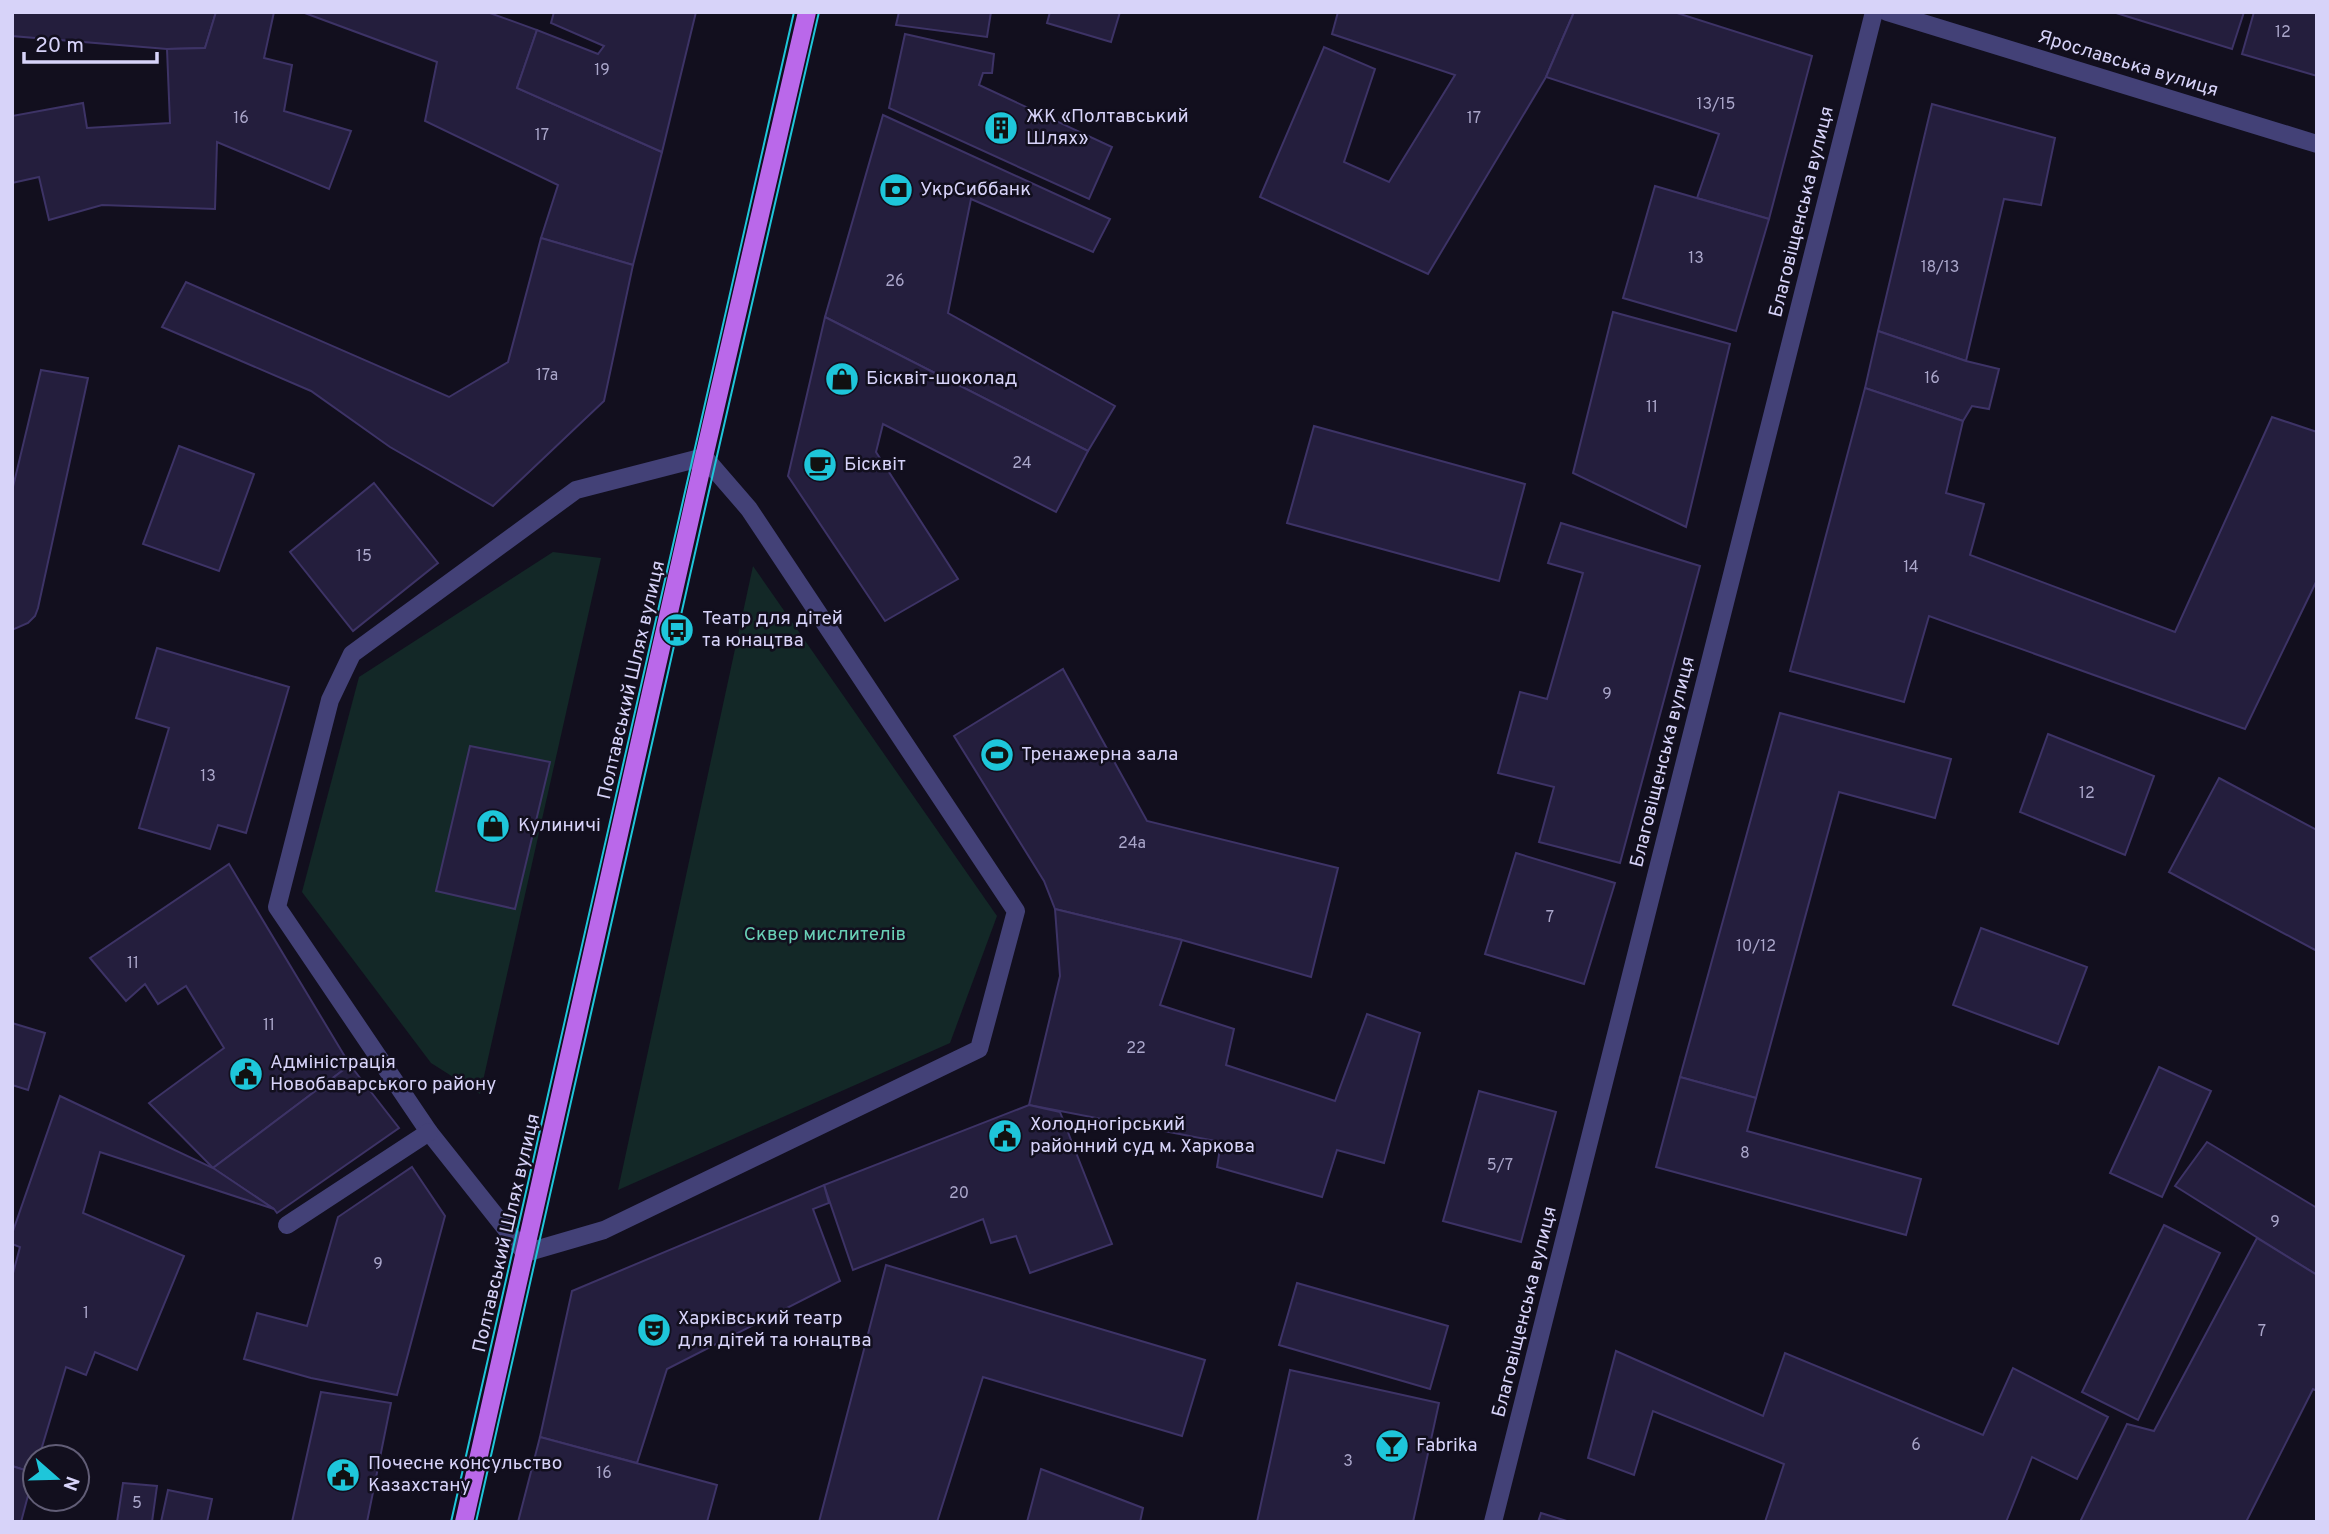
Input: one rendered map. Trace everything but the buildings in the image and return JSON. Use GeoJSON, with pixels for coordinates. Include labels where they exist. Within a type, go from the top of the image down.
{"type":"FeatureCollection","features":[{"type":"Feature","properties":{"kind":"main road","name":"Полтавський Шлях вулиця"},"geometry":{"type":"LineString","coordinates":[[464,1522],[807,12]]}},
{"type":"Feature","properties":{"kind":"street","name":"Благовіщенська вулиця"},"geometry":{"type":"LineString","coordinates":[[1493,1522],[1874,12]]}},
{"type":"Feature","properties":{"kind":"street","name":"Ярославська вулиця"},"geometry":{"type":"LineString","coordinates":[[1886,12],[2317,144]]}},
{"type":"Feature","properties":{"kind":"street"},"geometry":{"type":"LineString","coordinates":[[704,457],[749,509],[1016,911],[979,1049],[604,1230],[524,1253],[429,1132],[277,907],[330,700],[352,654],[576,490],[704,457]]}},
{"type":"Feature","properties":{"kind":"street"},"geometry":{"type":"LineString","coordinates":[[287,1225],[429,1132]]}},
{"type":"Feature","properties":{"kind":"green space"},"geometry":{"type":"Polygon","coordinates":[[[553,552],[601,558],[480,1094],[431,1063],[302,892],[359,677],[553,552]]]}},
{"type":"Feature","properties":{"kind":"green space","name":"Сквер мислителів"},"geometry":{"type":"Polygon","coordinates":[[[753,566],[997,916],[950,1043],[618,1190],[753,566]]]}},
{"type":"Feature","properties":{"kind":"tram line"},"geometry":{"type":"LineString","coordinates":[[451,1522],[794,12]]}},
{"type":"Feature","properties":{"kind":"tram line"},"geometry":{"type":"LineString","coordinates":[[476,1522],[819,12]]}},
{"type":"Feature","properties":{"kind":"place","name":"ЖК «Полтавський Шлях»"},"geometry":{"type":"Point","coordinates":[1001,128]}},
{"type":"Feature","properties":{"kind":"place","name":"УкрСиббанк"},"geometry":{"type":"Point","coordinates":[896,190]}},
{"type":"Feature","properties":{"kind":"place","name":"Бісквіт-шоколад"},"geometry":{"type":"Point","coordinates":[842,379]}},
{"type":"Feature","properties":{"kind":"place","name":"Бісквіт"},"geometry":{"type":"Point","coordinates":[820,465]}},
{"type":"Feature","properties":{"kind":"place","name":"Театр для дітей та юнацтва"},"geometry":{"type":"Point","coordinates":[677,630]}},
{"type":"Feature","properties":{"kind":"place","name":"Тренажерна зала"},"geometry":{"type":"Point","coordinates":[997,755]}},
{"type":"Feature","properties":{"kind":"place","name":"Кулиничі"},"geometry":{"type":"Point","coordinates":[493,826]}},
{"type":"Feature","properties":{"kind":"place","name":"Адміністрація Новобаварського району"},"geometry":{"type":"Point","coordinates":[246,1074]}},
{"type":"Feature","properties":{"kind":"place","name":"Холодногірський районний суд м. Харкова"},"geometry":{"type":"Point","coordinates":[1005,1136]}},
{"type":"Feature","properties":{"kind":"place","name":"Харківський театр для дітей та юнацтва"},"geometry":{"type":"Point","coordinates":[654,1330]}},
{"type":"Feature","properties":{"kind":"place","name":"Fabrika"},"geometry":{"type":"Point","coordinates":[1392,1446]}},
{"type":"Feature","properties":{"kind":"place","name":"Почесне консульство Казахстану"},"geometry":{"type":"Point","coordinates":[343,1475]}}]}
